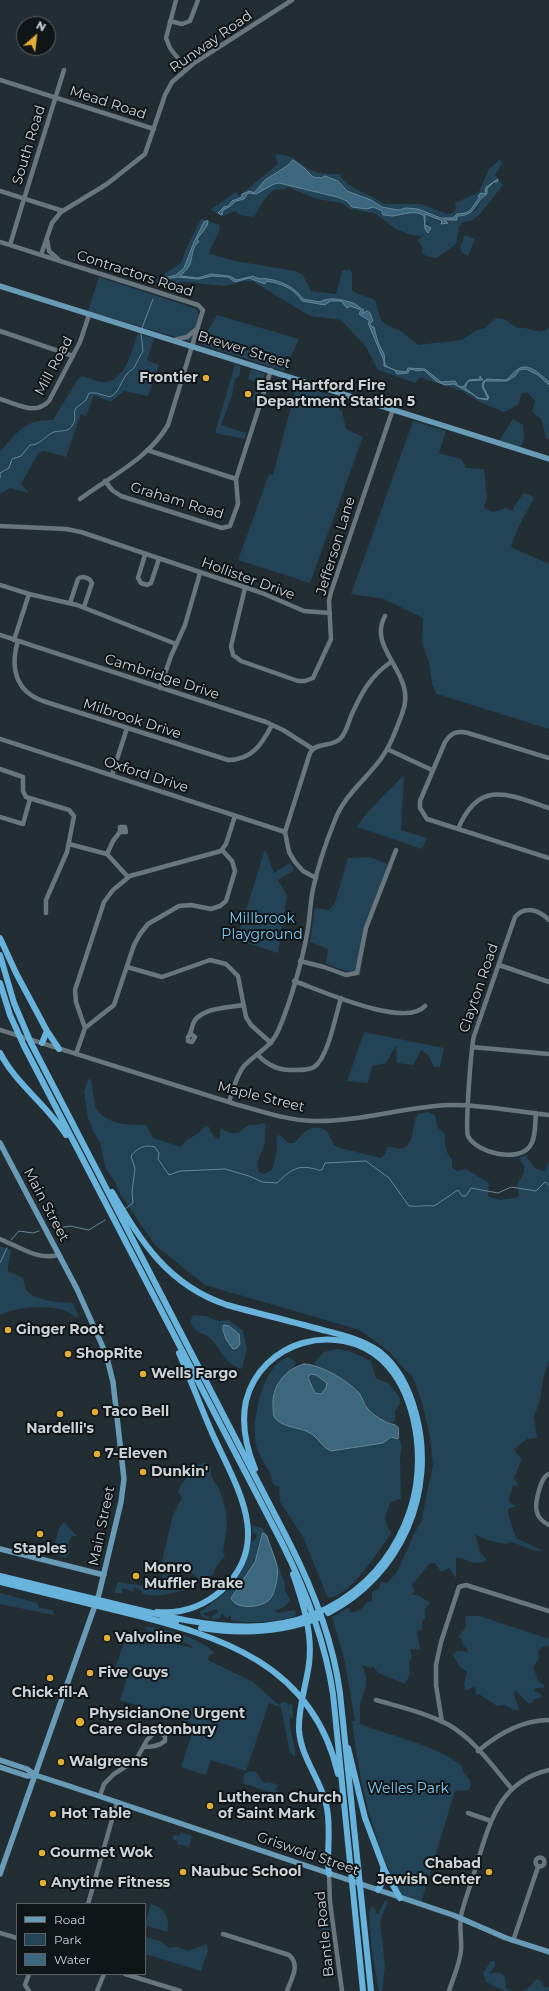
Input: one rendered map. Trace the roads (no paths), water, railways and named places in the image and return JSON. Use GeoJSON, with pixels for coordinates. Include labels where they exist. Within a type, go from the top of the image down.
{"type":"FeatureCollection","features":[{"type":"Feature","properties":{"kind":"highway"},"geometry":{"type":"LineString","coordinates":[[0,938],[13,968],[47,1031],[60,1049]]}},
{"type":"Feature","properties":{"kind":"highway"},"geometry":{"type":"LineString","coordinates":[[0,955],[14,1003],[26,1033],[261,1487],[298,1561],[319,1608],[337,1675],[371,1991]]}},
{"type":"Feature","properties":{"kind":"highway"},"geometry":{"type":"LineString","coordinates":[[0,983],[16,1030],[282,1543],[310,1608],[327,1662],[334,1706],[364,1991]]}},
{"type":"Feature","properties":{"kind":"highway"},"geometry":{"type":"LineString","coordinates":[[42,1043],[47,1031]]}},
{"type":"Feature","properties":{"kind":"highway"},"geometry":{"type":"LineString","coordinates":[[0,1052],[14,1074],[56,1120],[75,1151],[83,1159]]}},
{"type":"Feature","properties":{"kind":"highway"},"geometry":{"type":"LineString","coordinates":[[99,1175],[108,1185],[151,1253],[170,1273],[188,1287],[206,1297],[227,1305],[362,1342],[385,1357],[403,1380],[414,1405],[422,1442],[422,1474],[415,1508],[403,1539],[388,1562],[365,1588],[313,1620],[262,1626],[220,1626],[178,1620],[138,1610],[107,1605]]}},
{"type":"Feature","properties":{"kind":"highway"},"geometry":{"type":"LineString","coordinates":[[138,1610],[174,1612],[192,1608],[208,1601],[223,1590],[235,1575],[243,1558],[248,1541],[248,1520],[243,1500],[175,1345],[173,1333]]}},
{"type":"Feature","properties":{"kind":"highway"},"geometry":{"type":"LineString","coordinates":[[261,1487],[246,1441],[244,1415],[250,1389],[267,1364],[277,1355],[291,1347],[305,1341],[324,1339],[341,1340],[358,1345],[383,1362],[398,1381],[413,1421],[418,1457],[415,1493],[405,1524],[386,1558],[364,1583],[337,1605]]}},
{"type":"Feature","properties":{"kind":"highway"},"geometry":{"type":"LineString","coordinates":[[282,1543],[301,1598],[309,1631],[309,1658],[300,1715],[300,1734],[304,1755],[323,1794],[327,1806],[330,1874]]}},
{"type":"Feature","properties":{"kind":"highway"},"geometry":{"type":"LineString","coordinates":[[0,1576],[86,1600]]}},
{"type":"Feature","properties":{"kind":"highway"},"geometry":{"type":"LineString","coordinates":[[0,1582],[107,1605],[212,1638],[247,1654],[275,1672],[306,1702],[320,1723],[330,1745],[344,1799]]}},
{"type":"Feature","properties":{"kind":"highway"},"geometry":{"type":"LineString","coordinates":[[160,1621],[206,1629],[241,1631],[270,1630],[295,1623]]}},
{"type":"Feature","properties":{"kind":"highway"},"geometry":{"type":"LineString","coordinates":[[345,1741],[351,1756],[364,1815],[383,1864],[400,1898]]}},
{"type":"Feature","properties":{"kind":"highway"},"geometry":{"type":"LineString","coordinates":[[378,1890],[383,1881],[383,1864]]}},
{"type":"Feature","properties":{"kind":"main road","name":"Brewer Street"},"geometry":{"type":"LineString","coordinates":[[0,286],[549,459]]}},
{"type":"Feature","properties":{"kind":"main road","name":"Main Street"},"geometry":{"type":"LineString","coordinates":[[0,1142],[81,1298],[101,1343],[113,1382],[123,1463],[123,1486],[104,1576],[94,1610],[0,1874]]}},
{"type":"Feature","properties":{"kind":"main road"},"geometry":{"type":"LineString","coordinates":[[0,1549],[104,1576]]}},
{"type":"Feature","properties":{"kind":"main road"},"geometry":{"type":"LineString","coordinates":[[0,1760],[27,1769],[35,1775]]}},
{"type":"Feature","properties":{"kind":"main road"},"geometry":{"type":"LineString","coordinates":[[0,1767],[27,1776],[35,1775]]}},
{"type":"Feature","properties":{"kind":"main road","name":"Griswold Street"},"geometry":{"type":"LineString","coordinates":[[35,1775],[461,1918],[513,1941],[549,1952]]}},
{"type":"Feature","properties":{"kind":"street"},"geometry":{"type":"LineString","coordinates":[[175,0],[166,36],[167,43],[186,69]]}},
{"type":"Feature","properties":{"kind":"street"},"geometry":{"type":"LineString","coordinates":[[170,21],[182,24],[190,21],[198,0]]}},
{"type":"Feature","properties":{"kind":"street","name":"Runway Road"},"geometry":{"type":"LineString","coordinates":[[41,255],[52,223],[63,211],[107,184],[141,159],[147,151],[165,95],[172,82],[186,69],[292,0]]}},
{"type":"Feature","properties":{"kind":"street","name":"South Road"},"geometry":{"type":"LineString","coordinates":[[10,245],[64,70]]}},
{"type":"Feature","properties":{"kind":"street","name":"Mead Road"},"geometry":{"type":"LineString","coordinates":[[0,80],[154,129]]}},
{"type":"Feature","properties":{"kind":"street"},"geometry":{"type":"LineString","coordinates":[[0,191],[24,201],[63,211]]}},
{"type":"Feature","properties":{"kind":"street"},"geometry":{"type":"LineString","coordinates":[[46,237],[50,251],[61,262]]}},
{"type":"Feature","properties":{"kind":"street","name":"Contractors Road"},"geometry":{"type":"LineString","coordinates":[[0,242],[198,305],[203,312],[168,425],[162,437],[128,466],[80,499]]}},
{"type":"Feature","properties":{"kind":"street","name":"Mill Road"},"geometry":{"type":"LineString","coordinates":[[0,399],[33,409],[39,409],[45,406],[80,342],[89,314]]}},
{"type":"Feature","properties":{"kind":"street"},"geometry":{"type":"LineString","coordinates":[[174,340],[187,337],[198,328]]}},
{"type":"Feature","properties":{"kind":"street"},"geometry":{"type":"LineString","coordinates":[[0,331],[73,356]]}},
{"type":"Feature","properties":{"kind":"street","name":"Graham Road"},"geometry":{"type":"LineString","coordinates":[[105,481],[112,490],[121,496],[226,528],[233,521],[238,504],[236,479],[270,370]]}},
{"type":"Feature","properties":{"kind":"street","name":"Jefferson Lane"},"geometry":{"type":"LineString","coordinates":[[245,588],[231,644],[232,654],[241,661],[298,681],[308,681],[316,674],[331,640],[331,592],[393,410]]}},
{"type":"Feature","properties":{"kind":"street"},"geometry":{"type":"LineString","coordinates":[[147,450],[236,479]]}},
{"type":"Feature","properties":{"kind":"street","name":"Hollister Drive"},"geometry":{"type":"LineString","coordinates":[[0,526],[72,530],[245,588],[304,612],[330,613]]}},
{"type":"Feature","properties":{"kind":"street"},"geometry":{"type":"LineString","coordinates":[[145,555],[138,577],[141,583],[148,585],[151,583],[159,560]]}},
{"type":"Feature","properties":{"kind":"street"},"geometry":{"type":"LineString","coordinates":[[160,688],[184,625],[200,573]]}},
{"type":"Feature","properties":{"kind":"street"},"geometry":{"type":"LineString","coordinates":[[70,603],[77,580],[82,577],[92,583],[84,607]]}},
{"type":"Feature","properties":{"kind":"street"},"geometry":{"type":"LineString","coordinates":[[0,585],[29,594],[84,607],[176,644]]}},
{"type":"Feature","properties":{"kind":"street","name":"Milbrook Drive"},"geometry":{"type":"LineString","coordinates":[[29,594],[16,640],[15,673],[20,685],[26,692],[40,700],[218,758],[231,760],[244,758],[255,751],[263,742],[272,725]]}},
{"type":"Feature","properties":{"kind":"street"},"geometry":{"type":"LineString","coordinates":[[229,1102],[241,1071],[271,1043],[280,1026],[300,962],[307,933],[316,878],[340,808],[373,769],[387,749],[403,712],[406,697],[403,680],[391,662],[385,648],[381,632],[381,624],[385,616]]}},
{"type":"Feature","properties":{"kind":"street","name":"Cambridge Drive"},"geometry":{"type":"LineString","coordinates":[[0,635],[272,725],[313,749]]}},
{"type":"Feature","properties":{"kind":"street"},"geometry":{"type":"LineString","coordinates":[[316,878],[303,871],[295,862],[289,852],[285,832],[310,753],[313,749],[333,743],[342,737],[366,686],[376,674],[391,662]]}},
{"type":"Feature","properties":{"kind":"street"},"geometry":{"type":"LineString","coordinates":[[112,775],[127,728]]}},
{"type":"Feature","properties":{"kind":"street"},"geometry":{"type":"LineString","coordinates":[[549,758],[462,731],[449,735],[432,770],[420,801],[422,814],[427,819],[549,858]]}},
{"type":"Feature","properties":{"kind":"street","name":"Oxford Drive"},"geometry":{"type":"LineString","coordinates":[[0,739],[285,832]]}},
{"type":"Feature","properties":{"kind":"street"},"geometry":{"type":"LineString","coordinates":[[387,749],[432,770]]}},
{"type":"Feature","properties":{"kind":"street"},"geometry":{"type":"LineString","coordinates":[[0,769],[23,777],[24,793],[30,799],[67,810],[72,813],[74,817],[66,854],[46,898],[46,913]]}},
{"type":"Feature","properties":{"kind":"street"},"geometry":{"type":"LineString","coordinates":[[458,829],[468,808],[486,796],[499,794],[511,795],[549,808]]}},
{"type":"Feature","properties":{"kind":"street"},"geometry":{"type":"LineString","coordinates":[[0,817],[23,824],[30,799]]}},
{"type":"Feature","properties":{"kind":"street"},"geometry":{"type":"LineString","coordinates":[[85,1028],[76,1002],[76,988],[104,902],[113,890],[128,876],[222,850],[226,844],[235,816]]}},
{"type":"Feature","properties":{"kind":"street"},"geometry":{"type":"LineString","coordinates":[[107,854],[120,832]]}},
{"type":"Feature","properties":{"kind":"street"},"geometry":{"type":"LineString","coordinates":[[69,844],[107,854],[128,876]]}},
{"type":"Feature","properties":{"kind":"street"},"geometry":{"type":"LineString","coordinates":[[76,1054],[85,1028],[114,1005],[137,938],[152,922],[179,906],[191,905],[211,909],[220,906],[226,901],[235,871],[232,861],[222,850]]}},
{"type":"Feature","properties":{"kind":"street"},"geometry":{"type":"LineString","coordinates":[[300,962],[324,967],[346,975],[357,973],[366,928],[396,850]]}},
{"type":"Feature","properties":{"kind":"street","name":"Clayton Road"},"geometry":{"type":"LineString","coordinates":[[536,1113],[533,1141],[525,1152],[512,1155],[488,1151],[476,1146],[468,1135],[472,1047],[477,1026],[515,917],[523,910],[529,909],[543,914],[549,920]]}},
{"type":"Feature","properties":{"kind":"street"},"geometry":{"type":"LineString","coordinates":[[126,967],[162,977],[206,961],[221,961],[230,966],[237,974],[245,1015],[250,1023],[271,1043]]}},
{"type":"Feature","properties":{"kind":"street"},"geometry":{"type":"LineString","coordinates":[[499,964],[549,982]]}},
{"type":"Feature","properties":{"kind":"street"},"geometry":{"type":"LineString","coordinates":[[294,981],[375,1010],[407,1014],[418,1012],[425,1006]]}},
{"type":"Feature","properties":{"kind":"street"},"geometry":{"type":"LineString","coordinates":[[258,1055],[265,1062],[282,1070],[305,1070],[316,1065],[323,1056],[341,998]]}},
{"type":"Feature","properties":{"kind":"street"},"geometry":{"type":"LineString","coordinates":[[191,1034],[194,1022],[204,1014],[216,1009],[243,1005]]}},
{"type":"Feature","properties":{"kind":"street","name":"Maple Street"},"geometry":{"type":"LineString","coordinates":[[0,1030],[229,1102],[272,1114],[313,1121],[356,1118],[393,1111],[442,1105],[469,1106],[549,1115]]}},
{"type":"Feature","properties":{"kind":"street"},"geometry":{"type":"LineString","coordinates":[[472,1047],[549,1054]]}},
{"type":"Feature","properties":{"kind":"street"},"geometry":{"type":"LineString","coordinates":[[0,1238],[37,1255],[58,1255]]}},
{"type":"Feature","properties":{"kind":"street"},"geometry":{"type":"LineString","coordinates":[[548,1475],[544,1478],[536,1508],[540,1519],[549,1525]]}},
{"type":"Feature","properties":{"kind":"street"},"geometry":{"type":"LineString","coordinates":[[442,1722],[436,1685],[437,1657],[460,1586],[468,1585],[549,1611]]}},
{"type":"Feature","properties":{"kind":"street"},"geometry":{"type":"LineString","coordinates":[[376,1700],[442,1722],[460,1732],[512,1789]]}},
{"type":"Feature","properties":{"kind":"street"},"geometry":{"type":"LineString","coordinates":[[478,1751],[497,1737],[517,1727],[536,1721],[549,1720]]}},
{"type":"Feature","properties":{"kind":"street"},"geometry":{"type":"LineString","coordinates":[[100,1796],[104,1784],[114,1774],[136,1760],[145,1747]]}},
{"type":"Feature","properties":{"kind":"street"},"geometry":{"type":"LineString","coordinates":[[448,1991],[460,1958],[461,1918],[491,1821],[499,1804],[512,1789],[527,1778],[549,1770]]}},
{"type":"Feature","properties":{"kind":"street"},"geometry":{"type":"LineString","coordinates":[[88,1903],[118,1802]]}},
{"type":"Feature","properties":{"kind":"street"},"geometry":{"type":"LineString","coordinates":[[468,1813],[491,1821]]}},
{"type":"Feature","properties":{"kind":"street"},"geometry":{"type":"LineString","coordinates":[[513,1941],[538,1867]]}},
{"type":"Feature","properties":{"kind":"street","name":"Bantle Road"},"geometry":{"type":"LineString","coordinates":[[330,1874],[330,1902],[342,1991]]}},
{"type":"Feature","properties":{"kind":"street"},"geometry":{"type":"LineString","coordinates":[[0,1933],[16,1938]]}},
{"type":"Feature","properties":{"kind":"street"},"geometry":{"type":"LineString","coordinates":[[222,1934],[289,1955],[293,1959],[296,1967],[287,1991]]}},
{"type":"Feature","properties":{"kind":"street"},"geometry":{"type":"LineString","coordinates":[[28,1991],[25,1985],[29,1975]]}},
{"type":"Feature","properties":{"kind":"street"},"geometry":{"type":"LineString","coordinates":[[96,1991],[104,1975]]}},
{"type":"Feature","properties":{"kind":"street"},"geometry":{"type":"LineString","coordinates":[[128,1975],[180,1991]]}},
{"type":"Feature","properties":{"kind":"water"},"geometry":{"type":"Polygon","coordinates":[[[293,160],[313,177],[321,178],[325,176],[338,181],[347,191],[371,200],[382,207],[398,210],[406,208],[418,209],[441,218],[453,218],[457,214],[466,213],[469,211],[480,197],[478,196],[481,193],[485,194],[486,187],[498,179],[497,182],[494,182],[487,189],[487,194],[472,211],[468,214],[457,216],[457,220],[444,220],[448,223],[441,224],[442,221],[425,214],[425,225],[431,228],[428,233],[425,229],[424,216],[421,214],[413,213],[393,216],[383,215],[382,211],[373,207],[367,209],[352,207],[347,201],[337,197],[279,183],[274,184],[256,194],[248,193],[244,199],[236,201],[223,210],[222,215],[218,213],[232,201],[242,197],[242,194],[250,191],[254,193],[265,180],[287,166],[293,160]]]}},
{"type":"Feature","properties":{"kind":"water"},"geometry":{"type":"Polygon","coordinates":[[[208,221],[207,226],[197,239],[199,242],[193,250],[189,266],[180,276],[198,278],[211,274],[229,276],[237,280],[253,276],[283,283],[293,288],[303,299],[320,302],[328,299],[336,299],[354,304],[364,310],[361,314],[367,311],[370,313],[373,321],[370,323],[372,327],[374,327],[384,354],[385,364],[391,368],[384,366],[384,361],[368,323],[370,321],[359,314],[361,310],[350,306],[347,308],[341,301],[330,301],[325,305],[302,301],[295,293],[283,285],[267,281],[265,284],[249,278],[235,282],[228,277],[212,276],[199,279],[177,277],[166,279],[157,288],[164,278],[176,275],[184,268],[204,222],[208,221]]]}},
{"type":"Feature","properties":{"kind":"water"},"geometry":{"type":"Polygon","coordinates":[[[522,367],[535,370],[549,382],[549,385],[538,375],[526,369],[519,370],[515,376],[507,381],[485,381],[483,386],[489,398],[488,399],[482,386],[483,382],[487,379],[506,380],[522,367]]]}},
{"type":"Feature","properties":{"kind":"water"},"geometry":{"type":"Polygon","coordinates":[[[408,368],[425,369],[441,382],[455,381],[458,386],[463,387],[468,381],[465,388],[478,398],[488,399],[477,398],[454,384],[445,385],[436,381],[424,370],[418,371],[410,369],[408,373],[397,374],[395,370],[407,371],[408,368]]]}},
{"type":"Feature","properties":{"kind":"water"},"geometry":{"type":"Polygon","coordinates":[[[480,376],[483,380],[468,381],[480,379],[480,376]]]}},
{"type":"Feature","properties":{"kind":"water"},"geometry":{"type":"Polygon","coordinates":[[[224,1325],[229,1326],[239,1334],[240,1344],[237,1348],[233,1349],[226,1339],[223,1330],[224,1325]]]}},
{"type":"Feature","properties":{"kind":"water"},"geometry":{"type":"Polygon","coordinates":[[[304,1364],[325,1370],[353,1387],[360,1394],[365,1406],[372,1413],[387,1423],[396,1425],[399,1433],[398,1439],[391,1437],[383,1443],[331,1451],[310,1433],[279,1422],[273,1414],[274,1393],[285,1375],[297,1366],[304,1364]],[[311,1374],[308,1378],[315,1393],[321,1394],[326,1388],[327,1383],[316,1375],[311,1374]]]}},
{"type":"Feature","properties":{"kind":"water"},"geometry":{"type":"Polygon","coordinates":[[[263,1533],[267,1536],[277,1568],[278,1573],[275,1587],[271,1598],[265,1603],[255,1606],[243,1606],[233,1602],[231,1598],[255,1562],[263,1533]]]}},
{"type":"Feature","properties":{"kind":"waterway"},"geometry":{"type":"LineString","coordinates":[[142,328],[153,299]]}},
{"type":"Feature","properties":{"kind":"waterway"},"geometry":{"type":"LineString","coordinates":[[0,473],[9,468],[12,459],[21,456],[30,445],[36,444],[51,433],[69,429],[74,422],[75,409],[86,400],[89,393],[96,393],[110,397],[113,395],[118,390],[125,377],[134,368],[143,351],[141,333]]}},
{"type":"Feature","properties":{"kind":"waterway"},"geometry":{"type":"LineString","coordinates":[[125,1209],[133,1203],[132,1192],[135,1169],[131,1156],[145,1146],[155,1147],[159,1153],[158,1159],[169,1175],[180,1171],[225,1169],[249,1176],[262,1182],[277,1183],[288,1173],[300,1168],[305,1167],[322,1170],[325,1163],[366,1161],[389,1178],[409,1206],[434,1206],[458,1190],[462,1196],[466,1196],[471,1188],[498,1193],[511,1187],[536,1191],[545,1182],[549,1185]]}},
{"type":"Feature","properties":{"kind":"waterway"},"geometry":{"type":"LineString","coordinates":[[53,1229],[70,1226],[89,1230],[105,1220]]}},
{"type":"Feature","properties":{"kind":"waterway"},"geometry":{"type":"LineString","coordinates":[[11,1240],[19,1231],[33,1233],[39,1231]]}},
{"type":"Feature","properties":{"kind":"waterway"},"geometry":{"type":"LineString","coordinates":[[0,1263],[7,1248]]}},
{"type":"Feature","properties":{"kind":"place","name":"Frontier"},"geometry":{"type":"Point","coordinates":[206,378]}},
{"type":"Feature","properties":{"kind":"place","name":"East Hartford Fire Department Station 5"},"geometry":{"type":"Point","coordinates":[248,394]}},
{"type":"Feature","properties":{"kind":"place","name":"Ginger Root"},"geometry":{"type":"Point","coordinates":[8,1330]}},
{"type":"Feature","properties":{"kind":"place","name":"ShopRite"},"geometry":{"type":"Point","coordinates":[68,1354]}},
{"type":"Feature","properties":{"kind":"place","name":"Wells Fargo"},"geometry":{"type":"Point","coordinates":[143,1374]}},
{"type":"Feature","properties":{"kind":"place","name":"Taco Bell"},"geometry":{"type":"Point","coordinates":[95,1412]}},
{"type":"Feature","properties":{"kind":"place","name":"Nardelli's"},"geometry":{"type":"Point","coordinates":[60,1414]}},
{"type":"Feature","properties":{"kind":"place","name":"7-Eleven"},"geometry":{"type":"Point","coordinates":[97,1454]}},
{"type":"Feature","properties":{"kind":"place","name":"Dunkin'"},"geometry":{"type":"Point","coordinates":[143,1472]}},
{"type":"Feature","properties":{"kind":"place","name":"Staples"},"geometry":{"type":"Point","coordinates":[40,1534]}},
{"type":"Feature","properties":{"kind":"place","name":"Monro Muffler Brake"},"geometry":{"type":"Point","coordinates":[136,1576]}},
{"type":"Feature","properties":{"kind":"place","name":"Valvoline"},"geometry":{"type":"Point","coordinates":[107,1638]}},
{"type":"Feature","properties":{"kind":"place","name":"Five Guys"},"geometry":{"type":"Point","coordinates":[90,1673]}},
{"type":"Feature","properties":{"kind":"place","name":"Chick-fil-A"},"geometry":{"type":"Point","coordinates":[50,1678]}},
{"type":"Feature","properties":{"kind":"place","name":"PhysicianOne Urgent Care Glastonbury"},"geometry":{"type":"Point","coordinates":[80,1722]}},
{"type":"Feature","properties":{"kind":"place","name":"Walgreens"},"geometry":{"type":"Point","coordinates":[61,1762]}},
{"type":"Feature","properties":{"kind":"place","name":"Lutheran Church of Saint Mark"},"geometry":{"type":"Point","coordinates":[210,1806]}},
{"type":"Feature","properties":{"kind":"place","name":"Hot Table"},"geometry":{"type":"Point","coordinates":[53,1814]}},
{"type":"Feature","properties":{"kind":"place","name":"Gourmet Wok"},"geometry":{"type":"Point","coordinates":[42,1853]}},
{"type":"Feature","properties":{"kind":"place","name":"Naubuc School"},"geometry":{"type":"Point","coordinates":[183,1872]}},
{"type":"Feature","properties":{"kind":"place","name":"Chabad Jewish Center"},"geometry":{"type":"Point","coordinates":[489,1872]}},
{"type":"Feature","properties":{"kind":"place","name":"Anytime Fitness"},"geometry":{"type":"Point","coordinates":[43,1883]}},
{"type":"Feature","properties":{"kind":"park label","name":"Millbrook Playground"},"geometry":{"type":"Point","coordinates":[262,928]}},
{"type":"Feature","properties":{"kind":"park label","name":"Welles Park"},"geometry":{"type":"Point","coordinates":[408,1789]}}]}
